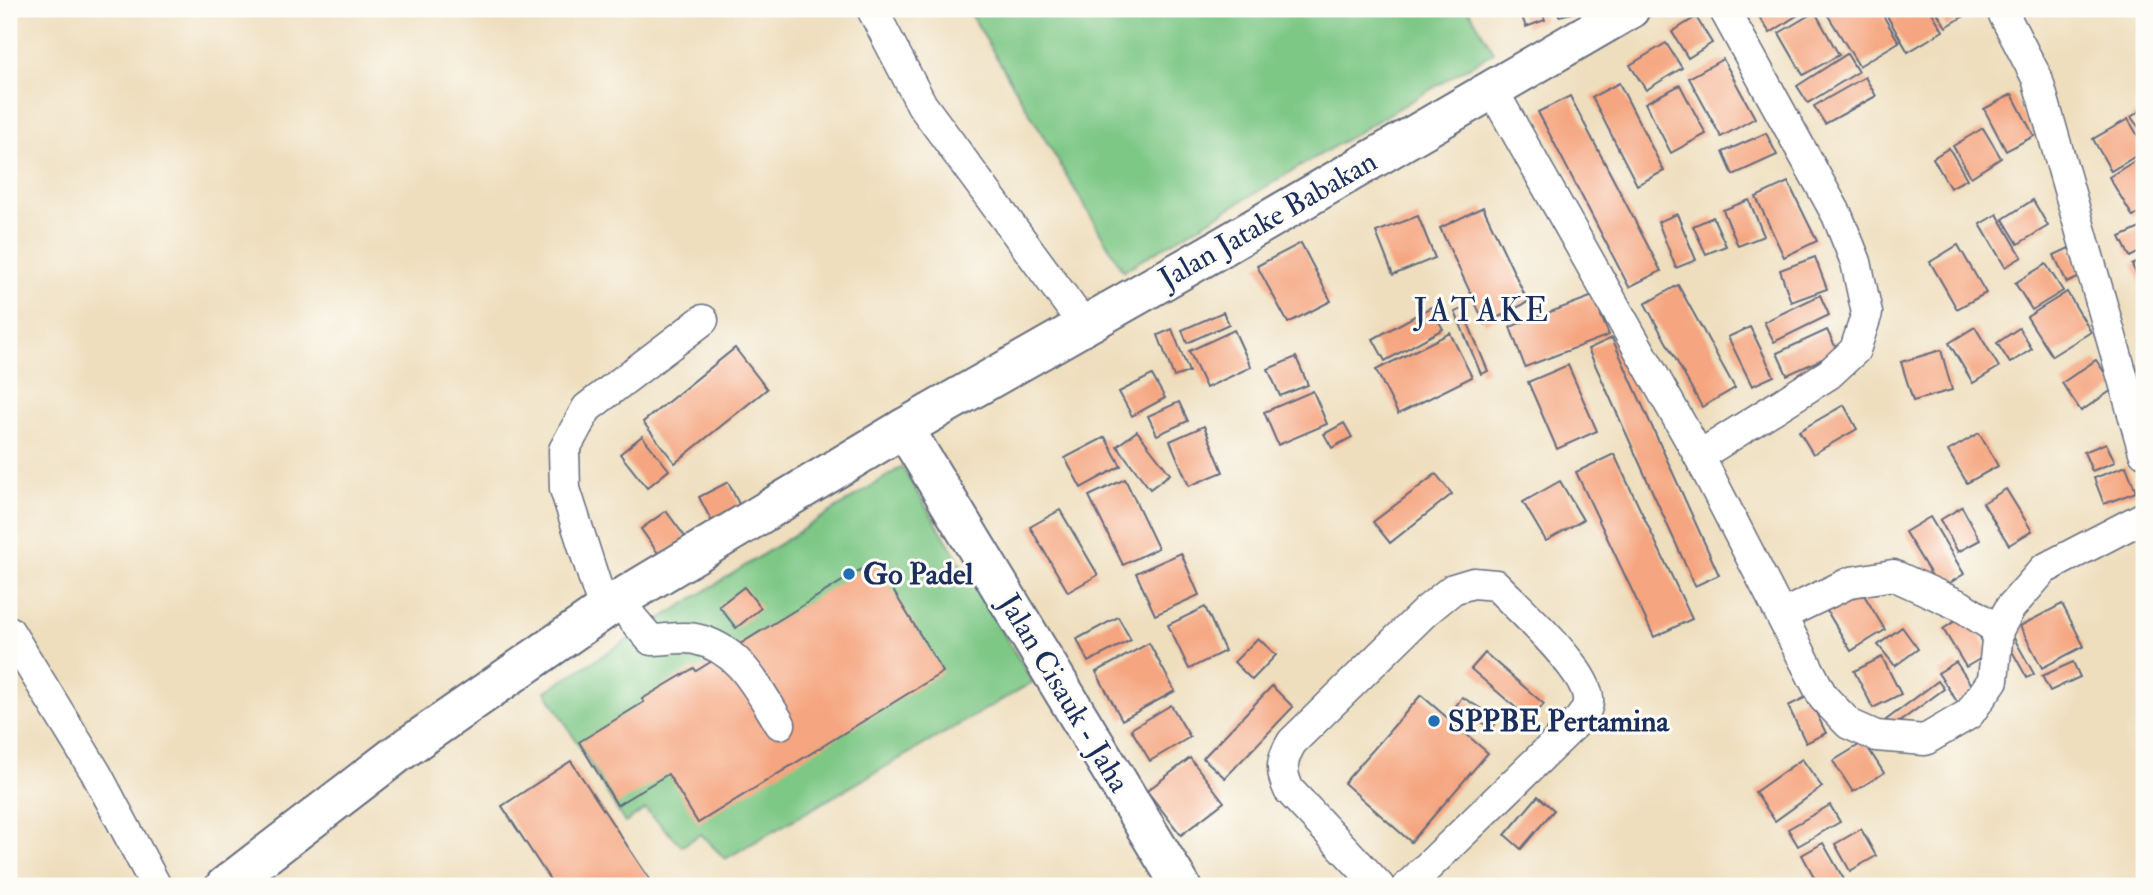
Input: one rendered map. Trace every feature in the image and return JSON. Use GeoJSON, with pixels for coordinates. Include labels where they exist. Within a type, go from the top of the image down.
{"type":"FeatureCollection","features":[{"type":"Feature","properties":{"kind":"main road","name":"Jalan Jatake Babakan"},"geometry":{"type":"LineString","coordinates":[[225,886],[397,754],[612,604],[904,428],[1630,9]]}},
{"type":"Feature","properties":{"kind":"main road","name":"Jalan Cisauk - Jaha"},"geometry":{"type":"LineString","coordinates":[[904,428],[1172,883]]}},
{"type":"Feature","properties":{"kind":"street"},"geometry":{"type":"LineString","coordinates":[[872,9],[922,105],[1084,325]]}},
{"type":"Feature","properties":{"kind":"street"},"geometry":{"type":"LineString","coordinates":[[1699,456],[1829,373],[1855,350],[1867,313],[1856,262],[1837,215],[1724,9]]}},
{"type":"Feature","properties":{"kind":"street"},"geometry":{"type":"LineString","coordinates":[[2001,9],[2037,78],[2137,394],[2144,452]]}},
{"type":"Feature","properties":{"kind":"street"},"geometry":{"type":"LineString","coordinates":[[1492,89],[1699,456],[1823,697],[1849,724],[1876,736],[1925,740],[1969,714],[1993,680],[1998,630],[2010,608],[2044,569],[2144,517]]}},
{"type":"Feature","properties":{"kind":"street"},"geometry":{"type":"LineString","coordinates":[[703,320],[587,408],[564,450],[565,489],[612,604],[632,618],[651,640],[693,638],[721,647],[744,666],[780,724]]}},
{"type":"Feature","properties":{"kind":"street"},"geometry":{"type":"LineString","coordinates":[[1782,615],[1851,582],[1893,575],[1961,606],[1998,630]]}},
{"type":"Feature","properties":{"kind":"street"},"geometry":{"type":"LineString","coordinates":[[1379,886],[1289,790],[1282,765],[1284,756],[1292,742],[1452,589],[1473,583],[1496,585],[1571,663],[1587,691],[1589,704],[1580,719],[1408,886]]}},
{"type":"Feature","properties":{"kind":"street"},"geometry":{"type":"LineString","coordinates":[[9,631],[96,773],[156,886]]}},
{"type":"Feature","properties":{"kind":"green space"},"geometry":{"type":"Polygon","coordinates":[[[968,9],[1468,9],[1494,52],[1123,271],[968,9]]]}},
{"type":"Feature","properties":{"kind":"green space","name":"Go Padel"},"geometry":{"type":"Polygon","coordinates":[[[902,467],[1033,682],[725,859],[701,834],[682,846],[645,809],[625,823],[546,691],[902,467]]]}},
{"type":"Feature","properties":{"kind":"building"},"geometry":{"type":"Polygon","coordinates":[[[1519,9],[1541,9],[1545,20],[1526,27],[1519,9]]]}},
{"type":"Feature","properties":{"kind":"building"},"geometry":{"type":"Polygon","coordinates":[[[1557,9],[1585,9],[1585,10],[1559,16],[1557,9]]]}},
{"type":"Feature","properties":{"kind":"building"},"geometry":{"type":"Polygon","coordinates":[[[1754,9],[1807,9],[1770,33],[1754,9]]]}},
{"type":"Feature","properties":{"kind":"building"},"geometry":{"type":"Polygon","coordinates":[[[1824,9],[1879,9],[1899,42],[1859,66],[1824,9]]]}},
{"type":"Feature","properties":{"kind":"building"},"geometry":{"type":"Polygon","coordinates":[[[1883,9],[1930,9],[1943,31],[1908,52],[1883,9]]]}},
{"type":"Feature","properties":{"kind":"building"},"geometry":{"type":"Polygon","coordinates":[[[1935,9],[1976,9],[1946,27],[1935,9]]]}},
{"type":"Feature","properties":{"kind":"building"},"geometry":{"type":"Polygon","coordinates":[[[1815,12],[1839,55],[1803,75],[1779,33],[1815,12]]]}},
{"type":"Feature","properties":{"kind":"building"},"geometry":{"type":"Polygon","coordinates":[[[1696,17],[1712,43],[1688,58],[1672,32],[1696,17]]]}},
{"type":"Feature","properties":{"kind":"building"},"geometry":{"type":"Polygon","coordinates":[[[1666,43],[1682,68],[1646,90],[1630,65],[1666,43]]]}},
{"type":"Feature","properties":{"kind":"building"},"geometry":{"type":"Polygon","coordinates":[[[1847,54],[1858,72],[1808,103],[1797,86],[1847,54]]]}},
{"type":"Feature","properties":{"kind":"building"},"geometry":{"type":"Polygon","coordinates":[[[1723,59],[1755,118],[1721,137],[1689,78],[1723,59]]]}},
{"type":"Feature","properties":{"kind":"building"},"geometry":{"type":"Polygon","coordinates":[[[1865,77],[1876,96],[1825,124],[1814,106],[1865,77]]]}},
{"type":"Feature","properties":{"kind":"building"},"geometry":{"type":"Polygon","coordinates":[[[1619,83],[1664,171],[1637,185],[1592,97],[1619,83]]]}},
{"type":"Feature","properties":{"kind":"building"},"geometry":{"type":"Polygon","coordinates":[[[1680,85],[1706,134],[1671,153],[1645,103],[1680,85]]]}},
{"type":"Feature","properties":{"kind":"building"},"geometry":{"type":"Polygon","coordinates":[[[2012,94],[2034,136],[2006,151],[1984,109],[2012,94]]]}},
{"type":"Feature","properties":{"kind":"building"},"geometry":{"type":"Polygon","coordinates":[[[1570,96],[1661,271],[1629,287],[1538,112],[1570,96]]]}},
{"type":"Feature","properties":{"kind":"building"},"geometry":{"type":"Polygon","coordinates":[[[2144,108],[2144,134],[2131,117],[2144,108]]]}},
{"type":"Feature","properties":{"kind":"building"},"geometry":{"type":"Polygon","coordinates":[[[2128,119],[2144,146],[2144,151],[2111,171],[2093,139],[2128,119]]]}},
{"type":"Feature","properties":{"kind":"building"},"geometry":{"type":"Polygon","coordinates":[[[1983,128],[2001,158],[1971,177],[1953,146],[1983,128]]]}},
{"type":"Feature","properties":{"kind":"building"},"geometry":{"type":"Polygon","coordinates":[[[1766,133],[1777,155],[1733,175],[1723,152],[1766,133]]]}},
{"type":"Feature","properties":{"kind":"building"},"geometry":{"type":"Polygon","coordinates":[[[1949,148],[1967,179],[1950,188],[1933,158],[1949,148]]]}},
{"type":"Feature","properties":{"kind":"building"},"geometry":{"type":"Polygon","coordinates":[[[2144,155],[2144,210],[2133,217],[2109,177],[2144,155]]]}},
{"type":"Feature","properties":{"kind":"building"},"geometry":{"type":"Polygon","coordinates":[[[1788,182],[1817,241],[1784,257],[1756,197],[1788,182]]]}},
{"type":"Feature","properties":{"kind":"building"},"geometry":{"type":"Polygon","coordinates":[[[1749,200],[1764,236],[1738,246],[1723,210],[1749,200]]]}},
{"type":"Feature","properties":{"kind":"building"},"geometry":{"type":"Polygon","coordinates":[[[2033,200],[2048,226],[2018,244],[2003,219],[2033,200]]]}},
{"type":"Feature","properties":{"kind":"building"},"geometry":{"type":"Polygon","coordinates":[[[1483,207],[1528,302],[1485,324],[1440,228],[1483,207]]]}},
{"type":"Feature","properties":{"kind":"building"},"geometry":{"type":"Polygon","coordinates":[[[1677,214],[1696,260],[1676,268],[1658,222],[1677,214]]]}},
{"type":"Feature","properties":{"kind":"building"},"geometry":{"type":"Polygon","coordinates":[[[1997,214],[2022,257],[2005,267],[1980,224],[1997,214]]]}},
{"type":"Feature","properties":{"kind":"building"},"geometry":{"type":"Polygon","coordinates":[[[1418,216],[1435,258],[1393,275],[1376,232],[1418,216]]]}},
{"type":"Feature","properties":{"kind":"building"},"geometry":{"type":"Polygon","coordinates":[[[1713,217],[1726,246],[1706,254],[1693,226],[1713,217]]]}},
{"type":"Feature","properties":{"kind":"building"},"geometry":{"type":"Polygon","coordinates":[[[2140,228],[2144,238],[2144,250],[2130,257],[2120,237],[2140,228]]]}},
{"type":"Feature","properties":{"kind":"building"},"geometry":{"type":"Polygon","coordinates":[[[1301,243],[1331,301],[1288,323],[1257,266],[1301,243]]]}},
{"type":"Feature","properties":{"kind":"building"},"geometry":{"type":"Polygon","coordinates":[[[1958,245],[1986,293],[1957,309],[1930,262],[1958,245]]]}},
{"type":"Feature","properties":{"kind":"building"},"geometry":{"type":"Polygon","coordinates":[[[2069,248],[2082,276],[2067,283],[2054,255],[2069,248]]]}},
{"type":"Feature","properties":{"kind":"building"},"geometry":{"type":"Polygon","coordinates":[[[1815,257],[1827,289],[1791,302],[1780,270],[1815,257]]]}},
{"type":"Feature","properties":{"kind":"building"},"geometry":{"type":"Polygon","coordinates":[[[2144,259],[2144,290],[2132,265],[2144,259]]]}},
{"type":"Feature","properties":{"kind":"building"},"geometry":{"type":"Polygon","coordinates":[[[2046,264],[2063,291],[2032,310],[2015,283],[2046,264]]]}},
{"type":"Feature","properties":{"kind":"building"},"geometry":{"type":"Polygon","coordinates":[[[1678,285],[1735,388],[1702,407],[1645,304],[1678,285]]]}},
{"type":"Feature","properties":{"kind":"building"},"geometry":{"type":"Polygon","coordinates":[[[2067,292],[2091,332],[2052,356],[2027,317],[2067,292]]]}},
{"type":"Feature","properties":{"kind":"building"},"geometry":{"type":"Polygon","coordinates":[[[1820,295],[1829,315],[1774,342],[1764,322],[1820,295]]]}},
{"type":"Feature","properties":{"kind":"building"},"geometry":{"type":"Polygon","coordinates":[[[1593,296],[1609,335],[1525,367],[1510,327],[1593,296]]]}},
{"type":"Feature","properties":{"kind":"building"},"geometry":{"type":"Polygon","coordinates":[[[1431,307],[1443,329],[1385,361],[1373,339],[1431,307]]]}},
{"type":"Feature","properties":{"kind":"building"},"geometry":{"type":"Polygon","coordinates":[[[1462,309],[1488,371],[1481,374],[1455,312],[1462,309]]]}},
{"type":"Feature","properties":{"kind":"building"},"geometry":{"type":"Polygon","coordinates":[[[1223,312],[1229,324],[1187,343],[1182,330],[1223,312]]]}},
{"type":"Feature","properties":{"kind":"building"},"geometry":{"type":"Polygon","coordinates":[[[1750,327],[1774,376],[1752,386],[1728,337],[1750,327]]]}},
{"type":"Feature","properties":{"kind":"building"},"geometry":{"type":"Polygon","coordinates":[[[1975,327],[1999,367],[1973,383],[1949,343],[1975,327]]]}},
{"type":"Feature","properties":{"kind":"building"},"geometry":{"type":"Polygon","coordinates":[[[2019,328],[2032,349],[2010,363],[1997,343],[2019,328]]]}},
{"type":"Feature","properties":{"kind":"building"},"geometry":{"type":"Polygon","coordinates":[[[1172,329],[1189,372],[1174,377],[1158,335],[1172,329]]]}},
{"type":"Feature","properties":{"kind":"building"},"geometry":{"type":"Polygon","coordinates":[[[1234,330],[1251,367],[1206,388],[1189,351],[1234,330]]]}},
{"type":"Feature","properties":{"kind":"building"},"geometry":{"type":"Polygon","coordinates":[[[1827,330],[1838,352],[1787,375],[1777,353],[1827,330]]]}},
{"type":"Feature","properties":{"kind":"building"},"geometry":{"type":"Polygon","coordinates":[[[1450,333],[1472,377],[1398,414],[1376,370],[1450,333]]]}},
{"type":"Feature","properties":{"kind":"building"},"geometry":{"type":"Polygon","coordinates":[[[1612,338],[1719,575],[1695,586],[1588,349],[1612,338]]]}},
{"type":"Feature","properties":{"kind":"building"},"geometry":{"type":"Polygon","coordinates":[[[735,348],[767,389],[675,463],[643,422],[735,348]]]}},
{"type":"Feature","properties":{"kind":"building"},"geometry":{"type":"Polygon","coordinates":[[[1941,350],[1952,390],[1913,401],[1901,362],[1941,350]]]}},
{"type":"Feature","properties":{"kind":"building"},"geometry":{"type":"Polygon","coordinates":[[[1296,357],[1308,385],[1280,396],[1268,369],[1296,357]]]}},
{"type":"Feature","properties":{"kind":"building"},"geometry":{"type":"Polygon","coordinates":[[[2096,360],[2115,388],[2081,411],[2062,383],[2096,360]]]}},
{"type":"Feature","properties":{"kind":"building"},"geometry":{"type":"Polygon","coordinates":[[[1568,365],[1597,431],[1557,449],[1528,382],[1568,365]]]}},
{"type":"Feature","properties":{"kind":"building"},"geometry":{"type":"Polygon","coordinates":[[[1152,375],[1165,398],[1132,416],[1119,392],[1152,375]]]}},
{"type":"Feature","properties":{"kind":"building"},"geometry":{"type":"Polygon","coordinates":[[[1313,391],[1327,424],[1278,445],[1264,412],[1313,391]]]}},
{"type":"Feature","properties":{"kind":"building"},"geometry":{"type":"Polygon","coordinates":[[[1179,402],[1188,421],[1157,435],[1148,416],[1179,402]]]}},
{"type":"Feature","properties":{"kind":"building"},"geometry":{"type":"Polygon","coordinates":[[[1844,405],[1857,429],[1813,454],[1799,431],[1844,405]]]}},
{"type":"Feature","properties":{"kind":"building"},"geometry":{"type":"Polygon","coordinates":[[[1344,423],[1352,437],[1332,448],[1324,434],[1344,423]]]}},
{"type":"Feature","properties":{"kind":"building"},"geometry":{"type":"Polygon","coordinates":[[[1204,426],[1223,472],[1189,486],[1170,441],[1204,426]]]}},
{"type":"Feature","properties":{"kind":"building"},"geometry":{"type":"Polygon","coordinates":[[[1137,431],[1170,474],[1150,489],[1117,446],[1137,431]]]}},
{"type":"Feature","properties":{"kind":"building"},"geometry":{"type":"Polygon","coordinates":[[[1979,433],[1998,466],[1967,483],[1948,451],[1979,433]]]}},
{"type":"Feature","properties":{"kind":"building"},"geometry":{"type":"Polygon","coordinates":[[[642,436],[669,470],[647,488],[620,454],[642,436]]]}},
{"type":"Feature","properties":{"kind":"building"},"geometry":{"type":"Polygon","coordinates":[[[1105,437],[1121,466],[1081,488],[1065,458],[1105,437]]]}},
{"type":"Feature","properties":{"kind":"building"},"geometry":{"type":"Polygon","coordinates":[[[2106,443],[2115,462],[2092,471],[2084,452],[2106,443]]]}},
{"type":"Feature","properties":{"kind":"building"},"geometry":{"type":"Polygon","coordinates":[[[1614,454],[1692,619],[1654,637],[1576,472],[1614,454]]]}},
{"type":"Feature","properties":{"kind":"building"},"geometry":{"type":"Polygon","coordinates":[[[2126,466],[2136,492],[2104,504],[2094,478],[2126,466]]]}},
{"type":"Feature","properties":{"kind":"building"},"geometry":{"type":"Polygon","coordinates":[[[1436,474],[1452,494],[1390,543],[1373,522],[1436,474]]]}},
{"type":"Feature","properties":{"kind":"building"},"geometry":{"type":"Polygon","coordinates":[[[1125,479],[1158,548],[1123,565],[1089,496],[1125,479]]]}},
{"type":"Feature","properties":{"kind":"building"},"geometry":{"type":"Polygon","coordinates":[[[1560,481],[1583,520],[1546,541],[1523,502],[1560,481]]]}},
{"type":"Feature","properties":{"kind":"building"},"geometry":{"type":"Polygon","coordinates":[[[728,482],[742,510],[713,524],[699,497],[728,482]]]}},
{"type":"Feature","properties":{"kind":"building"},"geometry":{"type":"Polygon","coordinates":[[[2006,489],[2032,531],[2009,545],[1983,503],[2006,489]]]}},
{"type":"Feature","properties":{"kind":"building"},"geometry":{"type":"Polygon","coordinates":[[[1962,507],[1980,540],[1958,552],[1940,520],[1962,507]]]}},
{"type":"Feature","properties":{"kind":"building"},"geometry":{"type":"Polygon","coordinates":[[[1060,510],[1098,575],[1068,592],[1030,527],[1060,510]]]}},
{"type":"Feature","properties":{"kind":"building"},"geometry":{"type":"Polygon","coordinates":[[[666,511],[686,538],[660,556],[641,529],[666,511]]]}},
{"type":"Feature","properties":{"kind":"building"},"geometry":{"type":"Polygon","coordinates":[[[1930,517],[1964,574],[1940,589],[1905,532],[1930,517]]]}},
{"type":"Feature","properties":{"kind":"building"},"geometry":{"type":"Polygon","coordinates":[[[1181,553],[1199,595],[1155,615],[1136,573],[1181,553]]]}},
{"type":"Feature","properties":{"kind":"building"},"geometry":{"type":"Polygon","coordinates":[[[875,561],[943,672],[698,823],[668,774],[617,805],[579,742],[644,702],[642,699],[694,668],[696,671],[875,561]]]}},
{"type":"Feature","properties":{"kind":"building"},"geometry":{"type":"Polygon","coordinates":[[[1858,585],[1885,630],[1851,651],[1824,606],[1858,585]]]}},
{"type":"Feature","properties":{"kind":"building"},"geometry":{"type":"Polygon","coordinates":[[[744,587],[761,608],[736,628],[719,606],[744,587]]]}},
{"type":"Feature","properties":{"kind":"building"},"geometry":{"type":"Polygon","coordinates":[[[2062,604],[2084,646],[2042,668],[2020,626],[2062,604]]]}},
{"type":"Feature","properties":{"kind":"building"},"geometry":{"type":"Polygon","coordinates":[[[1205,607],[1225,651],[1189,669],[1168,625],[1205,607]]]}},
{"type":"Feature","properties":{"kind":"building"},"geometry":{"type":"Polygon","coordinates":[[[1966,614],[1990,653],[1966,667],[1943,629],[1966,614]]]}},
{"type":"Feature","properties":{"kind":"building"},"geometry":{"type":"Polygon","coordinates":[[[1118,617],[1131,640],[1088,662],[1077,639],[1118,617]]]}},
{"type":"Feature","properties":{"kind":"building"},"geometry":{"type":"Polygon","coordinates":[[[1902,627],[1918,649],[1895,666],[1878,645],[1902,627]]]}},
{"type":"Feature","properties":{"kind":"building"},"geometry":{"type":"Polygon","coordinates":[[[2010,631],[2034,674],[2027,678],[2003,635],[2010,631]]]}},
{"type":"Feature","properties":{"kind":"building"},"geometry":{"type":"Polygon","coordinates":[[[1258,638],[1276,655],[1252,680],[1234,662],[1258,638]]]}},
{"type":"Feature","properties":{"kind":"building"},"geometry":{"type":"Polygon","coordinates":[[[1149,643],[1175,691],[1122,720],[1096,672],[1149,643]]]}},
{"type":"Feature","properties":{"kind":"building"},"geometry":{"type":"Polygon","coordinates":[[[1485,653],[1544,704],[1530,720],[1471,669],[1485,653]]]}},
{"type":"Feature","properties":{"kind":"building"},"geometry":{"type":"Polygon","coordinates":[[[1882,657],[1901,694],[1873,708],[1854,671],[1882,657]]]}},
{"type":"Feature","properties":{"kind":"building"},"geometry":{"type":"Polygon","coordinates":[[[1956,662],[1975,691],[1958,703],[1938,673],[1956,662]]]}},
{"type":"Feature","properties":{"kind":"building"},"geometry":{"type":"Polygon","coordinates":[[[2073,662],[2080,677],[2050,691],[2042,676],[2073,662]]]}},
{"type":"Feature","properties":{"kind":"building"},"geometry":{"type":"Polygon","coordinates":[[[1938,681],[1944,689],[1891,728],[1886,720],[1938,681]]]}},
{"type":"Feature","properties":{"kind":"building"},"geometry":{"type":"Polygon","coordinates":[[[1272,686],[1293,707],[1225,778],[1203,758],[1272,686]]]}},
{"type":"Feature","properties":{"kind":"building"},"geometry":{"type":"Polygon","coordinates":[[[1421,695],[1488,753],[1411,842],[1344,783],[1421,695]]]}},
{"type":"Feature","properties":{"kind":"building"},"geometry":{"type":"Polygon","coordinates":[[[1808,696],[1826,733],[1806,743],[1788,706],[1808,696]]]}},
{"type":"Feature","properties":{"kind":"building"},"geometry":{"type":"Polygon","coordinates":[[[1462,697],[1498,719],[1492,729],[1456,706],[1462,697]]]}},
{"type":"Feature","properties":{"kind":"building"},"geometry":{"type":"Polygon","coordinates":[[[1171,705],[1190,737],[1150,761],[1131,729],[1171,705]]]}},
{"type":"Feature","properties":{"kind":"building"},"geometry":{"type":"Polygon","coordinates":[[[1864,742],[1884,773],[1853,792],[1833,761],[1864,742]]]}},
{"type":"Feature","properties":{"kind":"building"},"geometry":{"type":"Polygon","coordinates":[[[1190,758],[1224,802],[1181,835],[1147,791],[1190,758]]]}},
{"type":"Feature","properties":{"kind":"building"},"geometry":{"type":"Polygon","coordinates":[[[1802,759],[1822,787],[1775,821],[1755,792],[1802,759]]]}},
{"type":"Feature","properties":{"kind":"building"},"geometry":{"type":"Polygon","coordinates":[[[571,761],[654,886],[554,886],[502,806],[571,761]]]}},
{"type":"Feature","properties":{"kind":"building"},"geometry":{"type":"Polygon","coordinates":[[[1538,796],[1554,810],[1521,849],[1505,835],[1538,796]]]}},
{"type":"Feature","properties":{"kind":"building"},"geometry":{"type":"Polygon","coordinates":[[[1830,805],[1840,822],[1798,846],[1788,829],[1830,805]]]}},
{"type":"Feature","properties":{"kind":"building"},"geometry":{"type":"Polygon","coordinates":[[[1861,829],[1876,856],[1850,871],[1835,844],[1861,829]]]}},
{"type":"Feature","properties":{"kind":"building"},"geometry":{"type":"Polygon","coordinates":[[[1823,843],[1846,883],[1841,886],[1819,886],[1802,855],[1823,843]]]}},
{"type":"Feature","properties":{"kind":"place","name":"Go Padel"},"geometry":{"type":"Point","coordinates":[849,574]}},
{"type":"Feature","properties":{"kind":"place","name":"SPPBE Pertamina"},"geometry":{"type":"Point","coordinates":[1434,721]}},
{"type":"Feature","properties":{"kind":"district","name":"JATAKE"},"geometry":{"type":"Point","coordinates":[1482,310]}}]}
